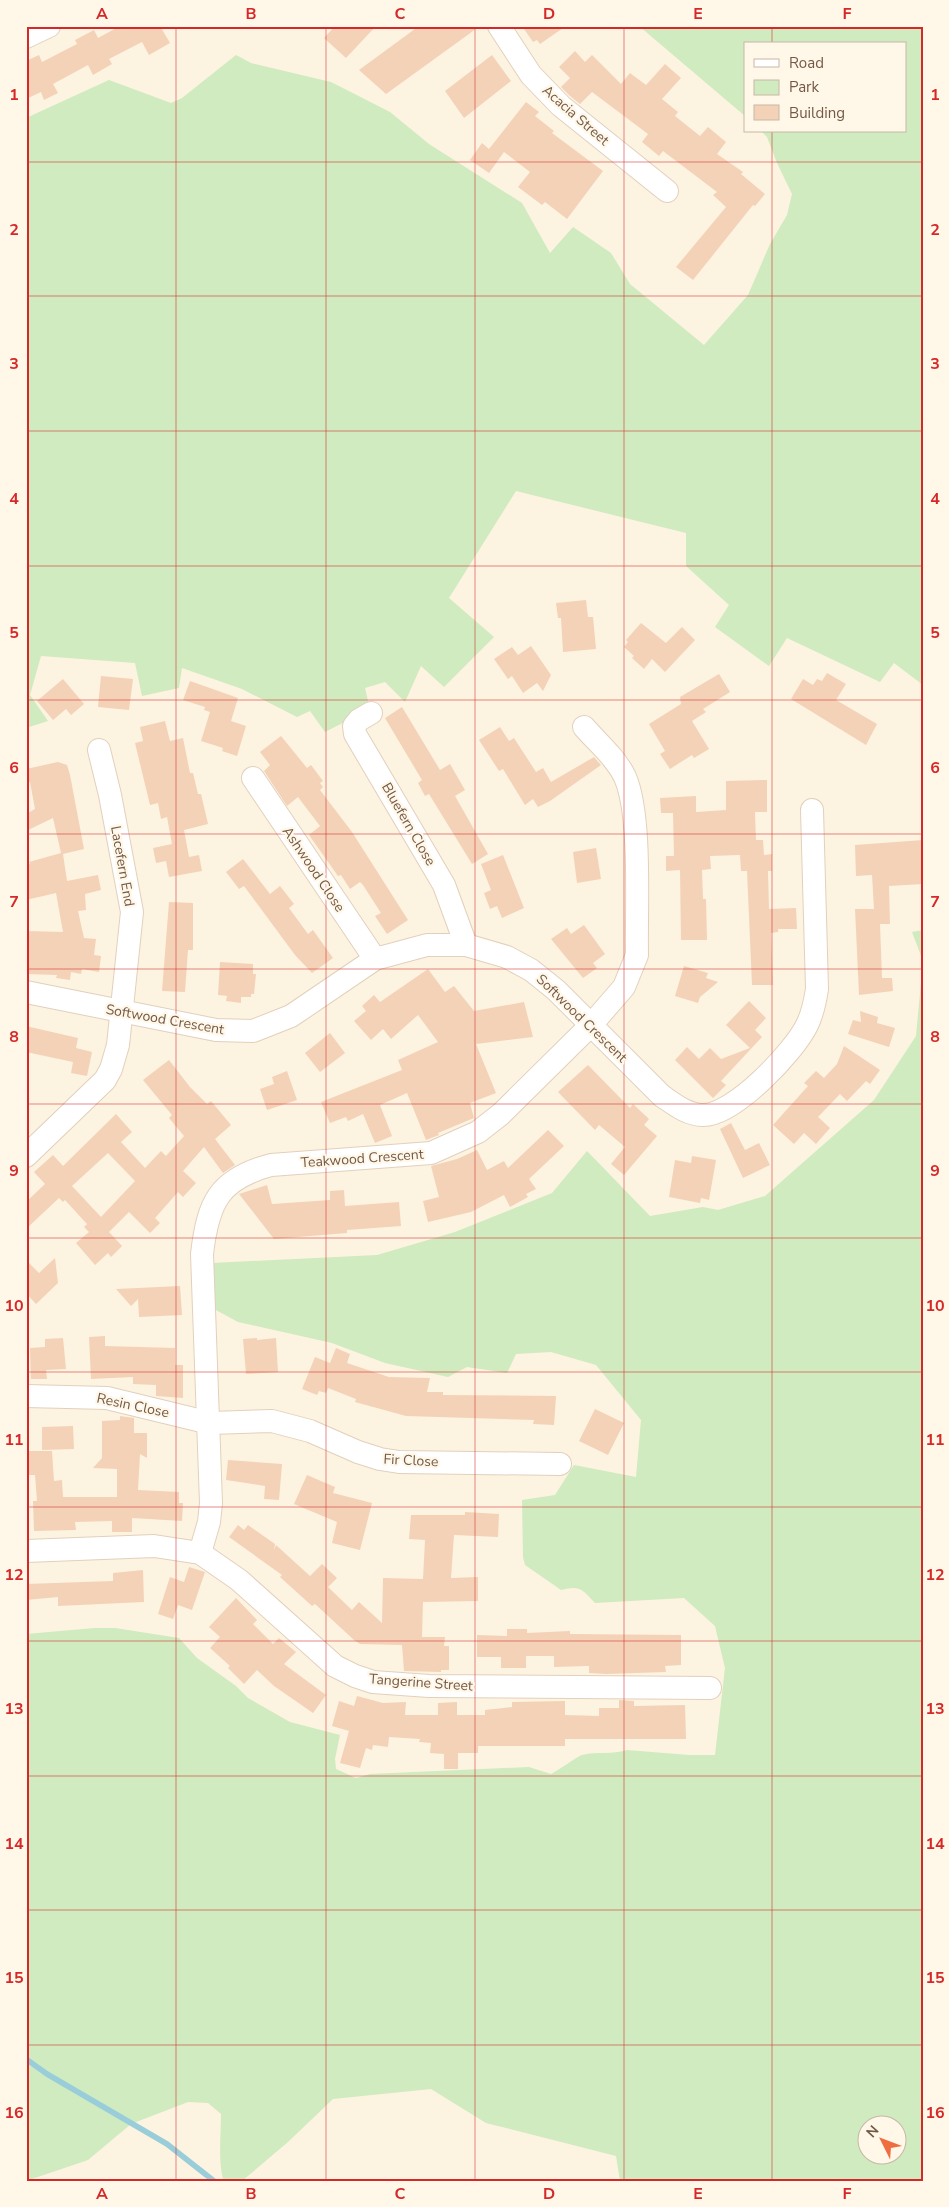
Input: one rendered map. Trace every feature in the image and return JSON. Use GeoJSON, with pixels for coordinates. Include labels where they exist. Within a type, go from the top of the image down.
{"type":"FeatureCollection","features":[{"type":"Feature","properties":{"kind":"street"},"geometry":{"type":"LineString","coordinates":[[26,38],[49,26]]}},
{"type":"Feature","properties":{"kind":"street","name":"Acacia Street"},"geometry":{"type":"LineString","coordinates":[[499,26],[531,75],[561,106],[666,191]]}},
{"type":"Feature","properties":{"kind":"street","name":"Bluefern Close"},"geometry":{"type":"LineString","coordinates":[[371,713],[356,723],[354,726],[355,734],[444,885],[466,945]]}},
{"type":"Feature","properties":{"kind":"street","name":"Teakwood Crescent"},"geometry":{"type":"LineString","coordinates":[[200,1553],[212,1504],[202,1254],[206,1222],[213,1204],[234,1179],[250,1170],[271,1165],[431,1153],[478,1132],[502,1114],[590,1025],[624,987],[637,955],[635,842],[630,788],[618,764],[584,727]]}},
{"type":"Feature","properties":{"kind":"street","name":"Lacefern End"},"geometry":{"type":"LineString","coordinates":[[26,1156],[105,1080],[111,1069],[118,1045],[123,1012],[132,912],[110,795],[99,750]]}},
{"type":"Feature","properties":{"kind":"street","name":"Ashwood Close"},"geometry":{"type":"LineString","coordinates":[[253,778],[375,959]]}},
{"type":"Feature","properties":{"kind":"street","name":"Softwood Crescent"},"geometry":{"type":"LineString","coordinates":[[26,992],[216,1030],[253,1031],[291,1016],[375,959],[428,944],[466,945],[507,956],[531,970],[556,990],[662,1096],[690,1113],[703,1115],[720,1113],[746,1095],[796,1044],[815,1006],[817,989],[812,810]]}},
{"type":"Feature","properties":{"kind":"street","name":"Resin Close"},"geometry":{"type":"LineString","coordinates":[[26,1396],[106,1398],[210,1422]]}},
{"type":"Feature","properties":{"kind":"street","name":"Fir Close"},"geometry":{"type":"LineString","coordinates":[[210,1422],[272,1421],[310,1431],[358,1452],[380,1459],[399,1462],[560,1464]]}},
{"type":"Feature","properties":{"kind":"street","name":"Tangerine Street"},"geometry":{"type":"LineString","coordinates":[[26,1551],[154,1546],[200,1553],[239,1580],[335,1666],[355,1676],[374,1682],[429,1686],[710,1688]]}},
{"type":"Feature","properties":{"kind":"green space"},"geometry":{"type":"Polygon","coordinates":[[[639,26],[923,26],[923,685],[894,663],[880,682],[787,638],[769,666],[715,627],[729,605],[686,566],[686,533],[516,491],[449,598],[494,637],[444,687],[421,666],[405,702],[385,682],[365,688],[370,709],[325,732],[310,711],[297,717],[242,689],[182,668],[179,688],[142,696],[135,663],[41,656],[30,695],[48,721],[26,728],[26,118],[109,80],[171,103],[182,98],[236,55],[251,63],[331,82],[390,112],[429,144],[522,203],[550,253],[573,227],[611,253],[630,284],[704,345],[748,295],[770,244],[787,215],[792,194],[767,137],[762,132],[906,132],[906,42],[744,42],[744,115],[639,26]]]}},
{"type":"Feature","properties":{"kind":"green space"},"geometry":{"type":"Polygon","coordinates":[[[923,930],[923,961],[912,932],[923,930]]]}},
{"type":"Feature","properties":{"kind":"green space"},"geometry":{"type":"Polygon","coordinates":[[[923,961],[923,2181],[620,2181],[616,2156],[486,2123],[431,2089],[333,2099],[288,2142],[242,2181],[223,2179],[220,2155],[221,2114],[208,2103],[188,2102],[131,2124],[88,2160],[26,2181],[26,1634],[115,1628],[179,1638],[197,1658],[236,1686],[248,1698],[290,1722],[340,1735],[335,1759],[336,1769],[356,1778],[370,1774],[529,1767],[551,1774],[582,1755],[627,1750],[715,1755],[725,1668],[715,1626],[684,1598],[595,1603],[580,1589],[561,1590],[525,1565],[523,1557],[522,1500],[555,1495],[574,1465],[636,1477],[641,1420],[596,1365],[551,1352],[516,1354],[507,1373],[467,1367],[448,1377],[385,1363],[332,1343],[238,1322],[214,1309],[212,1263],[377,1255],[455,1232],[552,1193],[587,1151],[650,1216],[703,1207],[718,1210],[765,1196],[874,1100],[916,1036],[923,961]]]}},
{"type":"Feature","properties":{"kind":"building"},"geometry":{"type":"Polygon","coordinates":[[[120,26],[160,26],[170,43],[149,55],[142,42],[109,59],[112,64],[93,75],[88,65],[53,84],[58,93],[44,100],[41,92],[26,99],[26,61],[39,55],[42,62],[77,44],[75,40],[94,30],[98,38],[120,26]]]}},
{"type":"Feature","properties":{"kind":"building"},"geometry":{"type":"Polygon","coordinates":[[[335,26],[376,26],[346,58],[324,38],[335,26]]]}},
{"type":"Feature","properties":{"kind":"building"},"geometry":{"type":"Polygon","coordinates":[[[419,26],[480,26],[386,94],[359,70],[419,26]]]}},
{"type":"Feature","properties":{"kind":"building"},"geometry":{"type":"Polygon","coordinates":[[[522,26],[566,26],[540,44],[537,40],[533,42],[522,26]]]}},
{"type":"Feature","properties":{"kind":"building"},"geometry":{"type":"Polygon","coordinates":[[[575,51],[585,62],[592,55],[621,84],[630,73],[646,85],[665,64],[681,78],[662,99],[678,112],[675,116],[700,136],[708,127],[726,142],[717,154],[743,172],[741,174],[765,194],[755,206],[753,205],[693,280],[676,267],[726,207],[713,195],[717,192],[663,151],[659,156],[642,142],[648,134],[592,92],[580,104],[561,87],[570,78],[559,67],[575,51]]]}},
{"type":"Feature","properties":{"kind":"building"},"geometry":{"type":"Polygon","coordinates":[[[492,55],[511,81],[464,118],[445,91],[492,55]]]}},
{"type":"Feature","properties":{"kind":"building"},"geometry":{"type":"Polygon","coordinates":[[[526,102],[539,112],[535,116],[554,131],[552,133],[603,171],[567,219],[545,202],[542,205],[518,187],[530,172],[504,152],[489,173],[470,160],[482,143],[489,149],[526,102]]]}},
{"type":"Feature","properties":{"kind":"building"},"geometry":{"type":"Polygon","coordinates":[[[586,600],[588,617],[593,617],[596,649],[563,652],[561,618],[558,618],[556,603],[586,600]]]}},
{"type":"Feature","properties":{"kind":"building"},"geometry":{"type":"Polygon","coordinates":[[[641,623],[666,643],[682,627],[695,640],[665,672],[652,659],[644,669],[624,647],[628,642],[626,640],[641,623]]]}},
{"type":"Feature","properties":{"kind":"building"},"geometry":{"type":"Polygon","coordinates":[[[531,646],[551,675],[543,691],[537,683],[523,693],[512,676],[508,679],[494,659],[512,647],[518,655],[531,646]]]}},
{"type":"Feature","properties":{"kind":"building"},"geometry":{"type":"Polygon","coordinates":[[[827,673],[846,684],[836,700],[877,724],[866,745],[791,699],[803,679],[813,685],[817,679],[822,681],[827,673]]]}},
{"type":"Feature","properties":{"kind":"building"},"geometry":{"type":"Polygon","coordinates":[[[719,674],[730,692],[703,709],[706,712],[692,721],[709,749],[694,758],[692,755],[670,769],[660,754],[665,751],[649,724],[681,704],[680,697],[719,674]]]}},
{"type":"Feature","properties":{"kind":"building"},"geometry":{"type":"Polygon","coordinates":[[[101,676],[133,679],[129,710],[98,707],[101,676]]]}},
{"type":"Feature","properties":{"kind":"building"},"geometry":{"type":"Polygon","coordinates":[[[63,679],[84,704],[71,715],[66,709],[53,720],[37,701],[63,679]]]}},
{"type":"Feature","properties":{"kind":"building"},"geometry":{"type":"Polygon","coordinates":[[[190,681],[238,698],[231,721],[246,726],[237,756],[222,751],[223,748],[201,741],[210,712],[204,710],[205,707],[183,700],[190,681]]]}},
{"type":"Feature","properties":{"kind":"building"},"geometry":{"type":"Polygon","coordinates":[[[402,707],[440,770],[450,764],[465,790],[455,796],[488,854],[472,864],[429,794],[425,796],[418,783],[422,780],[385,718],[402,707]]]}},
{"type":"Feature","properties":{"kind":"building"},"geometry":{"type":"Polygon","coordinates":[[[165,721],[170,741],[183,738],[190,773],[193,773],[198,794],[201,794],[208,824],[184,830],[189,857],[199,855],[202,871],[169,877],[166,861],[156,863],[153,848],[172,844],[167,817],[161,819],[158,803],[150,805],[135,743],[143,741],[140,727],[165,721]]]}},
{"type":"Feature","properties":{"kind":"building"},"geometry":{"type":"Polygon","coordinates":[[[500,727],[509,741],[514,738],[536,772],[543,768],[551,782],[594,757],[601,765],[550,801],[538,807],[533,799],[525,805],[503,769],[499,771],[479,740],[500,727]]]}},
{"type":"Feature","properties":{"kind":"building"},"geometry":{"type":"Polygon","coordinates":[[[281,736],[307,768],[311,765],[323,781],[320,783],[323,787],[320,790],[352,832],[408,920],[387,934],[375,916],[381,913],[363,885],[360,882],[350,889],[341,875],[338,876],[309,835],[320,826],[298,797],[287,806],[264,771],[270,765],[260,752],[281,736]]]}},
{"type":"Feature","properties":{"kind":"building"},"geometry":{"type":"Polygon","coordinates":[[[58,762],[67,765],[70,775],[84,849],[63,854],[67,881],[98,875],[101,890],[85,894],[86,910],[78,911],[84,938],[96,939],[94,955],[101,956],[99,972],[82,969],[81,974],[71,972],[70,980],[56,978],[57,975],[26,974],[26,931],[63,932],[56,893],[26,900],[26,865],[30,864],[29,862],[61,853],[53,818],[26,831],[26,814],[35,809],[30,782],[26,783],[26,769],[58,762]]]}},
{"type":"Feature","properties":{"kind":"building"},"geometry":{"type":"Polygon","coordinates":[[[767,780],[767,812],[755,812],[756,840],[763,840],[764,855],[772,854],[772,871],[768,871],[769,909],[796,908],[797,929],[778,929],[778,932],[771,933],[773,985],[752,985],[747,871],[741,871],[740,855],[710,856],[711,869],[702,870],[703,899],[706,899],[707,940],[681,940],[680,870],[666,871],[666,856],[674,856],[673,813],[661,813],[660,798],[696,796],[696,812],[726,810],[726,781],[767,780]]]}},
{"type":"Feature","properties":{"kind":"building"},"geometry":{"type":"Polygon","coordinates":[[[923,840],[923,884],[889,886],[890,924],[880,924],[882,978],[892,978],[893,991],[859,995],[855,909],[874,909],[872,875],[856,876],[855,845],[923,840]]]}},
{"type":"Feature","properties":{"kind":"building"},"geometry":{"type":"Polygon","coordinates":[[[596,848],[601,879],[577,883],[573,852],[596,848]]]}},
{"type":"Feature","properties":{"kind":"building"},"geometry":{"type":"Polygon","coordinates":[[[503,855],[524,908],[502,918],[497,906],[490,909],[484,893],[491,890],[481,864],[503,855]]]}},
{"type":"Feature","properties":{"kind":"building"},"geometry":{"type":"Polygon","coordinates":[[[243,859],[270,894],[280,886],[294,904],[289,908],[308,934],[313,930],[333,958],[312,973],[295,955],[244,886],[239,889],[226,872],[243,859]]]}},
{"type":"Feature","properties":{"kind":"building"},"geometry":{"type":"Polygon","coordinates":[[[169,902],[193,903],[193,950],[188,950],[185,992],[162,991],[169,902]]]}},
{"type":"Feature","properties":{"kind":"building"},"geometry":{"type":"Polygon","coordinates":[[[584,925],[605,954],[593,963],[597,968],[583,978],[551,939],[567,928],[571,934],[584,925]]]}},
{"type":"Feature","properties":{"kind":"building"},"geometry":{"type":"Polygon","coordinates":[[[220,962],[253,964],[253,974],[256,974],[254,994],[251,994],[251,997],[241,997],[241,1003],[226,1001],[227,996],[218,995],[220,962]]]}},
{"type":"Feature","properties":{"kind":"building"},"geometry":{"type":"Polygon","coordinates":[[[684,966],[708,973],[706,978],[718,982],[700,997],[698,1003],[675,996],[684,966]]]}},
{"type":"Feature","properties":{"kind":"building"},"geometry":{"type":"Polygon","coordinates":[[[428,969],[445,992],[454,986],[474,1011],[524,1002],[533,1037],[476,1044],[496,1093],[470,1103],[474,1118],[438,1133],[439,1135],[426,1140],[407,1093],[380,1105],[392,1136],[375,1143],[363,1114],[348,1121],[346,1117],[330,1123],[321,1102],[402,1070],[398,1060],[438,1042],[418,1015],[391,1039],[383,1029],[371,1040],[354,1021],[366,1011],[362,1006],[374,995],[380,1002],[428,969]]]}},
{"type":"Feature","properties":{"kind":"building"},"geometry":{"type":"Polygon","coordinates":[[[749,1001],[766,1018],[755,1030],[762,1037],[721,1081],[726,1085],[713,1098],[675,1060],[687,1047],[699,1059],[710,1048],[721,1059],[750,1048],[726,1025],[749,1001]]]}},
{"type":"Feature","properties":{"kind":"building"},"geometry":{"type":"Polygon","coordinates":[[[860,1011],[878,1017],[877,1023],[895,1028],[889,1047],[848,1034],[853,1020],[861,1022],[860,1011]]]}},
{"type":"Feature","properties":{"kind":"building"},"geometry":{"type":"Polygon","coordinates":[[[26,1026],[78,1038],[76,1048],[92,1052],[87,1076],[71,1073],[73,1062],[26,1052],[26,1026]]]}},
{"type":"Feature","properties":{"kind":"building"},"geometry":{"type":"Polygon","coordinates":[[[330,1033],[345,1053],[320,1072],[305,1053],[330,1033]]]}},
{"type":"Feature","properties":{"kind":"building"},"geometry":{"type":"Polygon","coordinates":[[[844,1046],[880,1070],[870,1084],[866,1081],[847,1101],[840,1094],[818,1117],[830,1128],[816,1144],[804,1133],[794,1144],[773,1125],[808,1086],[804,1083],[816,1071],[824,1078],[837,1064],[844,1046]]]}},
{"type":"Feature","properties":{"kind":"building"},"geometry":{"type":"Polygon","coordinates":[[[169,1060],[190,1087],[207,1104],[211,1101],[231,1125],[215,1139],[235,1165],[223,1173],[204,1147],[183,1171],[196,1183],[183,1197],[178,1192],[155,1218],[160,1223],[150,1233],[129,1212],[109,1232],[122,1246],[111,1257],[108,1253],[95,1265],[76,1243],[89,1232],[84,1227],[87,1224],[65,1200],[63,1202],[59,1198],[26,1229],[26,1202],[45,1184],[34,1172],[53,1155],[63,1166],[116,1114],[132,1132],[121,1142],[145,1168],[161,1151],[166,1156],[184,1136],[169,1118],[172,1115],[143,1080],[169,1060]],[[108,1153],[72,1186],[101,1217],[135,1181],[108,1153]]]}},
{"type":"Feature","properties":{"kind":"building"},"geometry":{"type":"Polygon","coordinates":[[[588,1065],[630,1108],[633,1104],[649,1119],[644,1125],[657,1136],[624,1175],[611,1164],[625,1147],[599,1125],[595,1130],[558,1092],[588,1065]]]}},
{"type":"Feature","properties":{"kind":"building"},"geometry":{"type":"Polygon","coordinates":[[[287,1071],[297,1100],[267,1110],[260,1089],[274,1084],[272,1077],[287,1071]]]}},
{"type":"Feature","properties":{"kind":"building"},"geometry":{"type":"Polygon","coordinates":[[[731,1123],[745,1150],[759,1143],[770,1165],[743,1178],[720,1129],[731,1123]]]}},
{"type":"Feature","properties":{"kind":"building"},"geometry":{"type":"Polygon","coordinates":[[[548,1130],[564,1146],[529,1179],[536,1189],[526,1194],[528,1197],[510,1207],[504,1195],[471,1212],[428,1222],[423,1201],[439,1197],[431,1166],[457,1159],[477,1150],[487,1170],[504,1161],[508,1168],[548,1130]]]}},
{"type":"Feature","properties":{"kind":"building"},"geometry":{"type":"Polygon","coordinates":[[[692,1156],[716,1160],[709,1200],[701,1198],[700,1203],[669,1197],[675,1160],[691,1163],[692,1156]]]}},
{"type":"Feature","properties":{"kind":"building"},"geometry":{"type":"Polygon","coordinates":[[[267,1185],[272,1204],[330,1200],[330,1191],[344,1190],[345,1206],[399,1202],[401,1226],[347,1230],[347,1233],[274,1239],[239,1194],[267,1185]]]}},
{"type":"Feature","properties":{"kind":"building"},"geometry":{"type":"Polygon","coordinates":[[[55,1258],[58,1283],[36,1304],[26,1293],[26,1260],[39,1273],[55,1258]]]}},
{"type":"Feature","properties":{"kind":"building"},"geometry":{"type":"Polygon","coordinates":[[[180,1286],[182,1315],[139,1317],[138,1299],[131,1306],[116,1289],[180,1286]]]}},
{"type":"Feature","properties":{"kind":"building"},"geometry":{"type":"Polygon","coordinates":[[[105,1336],[105,1346],[175,1348],[175,1365],[183,1365],[183,1398],[156,1396],[156,1385],[133,1384],[133,1377],[91,1379],[89,1337],[105,1336]]]}},
{"type":"Feature","properties":{"kind":"building"},"geometry":{"type":"Polygon","coordinates":[[[63,1338],[66,1369],[46,1370],[47,1379],[31,1379],[30,1348],[45,1347],[45,1339],[63,1338]]]}},
{"type":"Feature","properties":{"kind":"building"},"geometry":{"type":"Polygon","coordinates":[[[257,1338],[257,1340],[276,1338],[278,1372],[246,1374],[243,1339],[257,1338]]]}},
{"type":"Feature","properties":{"kind":"building"},"geometry":{"type":"Polygon","coordinates":[[[336,1348],[350,1354],[347,1363],[389,1377],[430,1378],[427,1392],[443,1392],[443,1395],[556,1396],[554,1425],[533,1424],[534,1420],[406,1416],[355,1402],[356,1399],[328,1388],[326,1393],[319,1391],[317,1395],[302,1389],[315,1357],[330,1363],[336,1348]]]}},
{"type":"Feature","properties":{"kind":"building"},"geometry":{"type":"Polygon","coordinates":[[[595,1409],[624,1423],[608,1455],[579,1441],[595,1409]]]}},
{"type":"Feature","properties":{"kind":"building"},"geometry":{"type":"Polygon","coordinates":[[[120,1416],[134,1418],[134,1433],[147,1433],[147,1458],[140,1454],[138,1490],[179,1492],[179,1503],[183,1503],[182,1521],[132,1518],[132,1532],[112,1532],[112,1521],[75,1522],[76,1530],[34,1531],[33,1501],[37,1501],[35,1475],[26,1475],[26,1451],[52,1451],[54,1481],[62,1480],[63,1497],[117,1497],[117,1469],[93,1468],[102,1458],[102,1421],[120,1420],[120,1416]]]}},
{"type":"Feature","properties":{"kind":"building"},"geometry":{"type":"Polygon","coordinates":[[[73,1426],[74,1449],[42,1450],[42,1427],[73,1426]]]}},
{"type":"Feature","properties":{"kind":"building"},"geometry":{"type":"Polygon","coordinates":[[[228,1460],[282,1464],[279,1500],[264,1499],[265,1486],[226,1480],[228,1460]]]}},
{"type":"Feature","properties":{"kind":"building"},"geometry":{"type":"Polygon","coordinates":[[[307,1475],[335,1487],[333,1493],[372,1503],[360,1550],[332,1543],[337,1522],[294,1504],[307,1475]]]}},
{"type":"Feature","properties":{"kind":"building"},"geometry":{"type":"Polygon","coordinates":[[[465,1512],[499,1514],[498,1537],[454,1535],[451,1578],[478,1577],[478,1601],[423,1602],[422,1637],[445,1637],[444,1646],[449,1646],[449,1670],[441,1670],[441,1672],[404,1671],[402,1645],[360,1644],[315,1604],[312,1606],[280,1577],[282,1575],[229,1537],[238,1525],[244,1530],[248,1525],[275,1544],[274,1550],[276,1545],[310,1576],[322,1564],[337,1578],[328,1587],[352,1610],[359,1602],[382,1623],[383,1578],[423,1579],[425,1540],[409,1539],[411,1515],[465,1515],[465,1512]]]}},
{"type":"Feature","properties":{"kind":"building"},"geometry":{"type":"Polygon","coordinates":[[[189,1567],[205,1572],[192,1610],[178,1605],[173,1619],[158,1614],[170,1577],[184,1582],[189,1567]]]}},
{"type":"Feature","properties":{"kind":"building"},"geometry":{"type":"Polygon","coordinates":[[[143,1570],[144,1602],[58,1606],[58,1597],[26,1600],[26,1584],[113,1581],[113,1573],[143,1570]]]}},
{"type":"Feature","properties":{"kind":"building"},"geometry":{"type":"Polygon","coordinates":[[[236,1598],[257,1620],[253,1624],[273,1644],[279,1638],[296,1652],[284,1664],[326,1695],[313,1713],[274,1686],[257,1670],[244,1684],[228,1668],[230,1666],[210,1648],[220,1637],[209,1627],[236,1598]]]}},
{"type":"Feature","properties":{"kind":"building"},"geometry":{"type":"Polygon","coordinates":[[[507,1629],[527,1629],[527,1633],[570,1631],[570,1634],[681,1635],[681,1665],[665,1666],[666,1672],[606,1674],[589,1673],[589,1666],[554,1667],[554,1656],[526,1656],[526,1668],[501,1668],[501,1657],[477,1657],[477,1635],[507,1636],[507,1629]]]}},
{"type":"Feature","properties":{"kind":"building"},"geometry":{"type":"Polygon","coordinates":[[[357,1696],[383,1703],[406,1702],[405,1715],[438,1715],[438,1703],[457,1702],[457,1715],[485,1715],[485,1710],[512,1707],[512,1702],[565,1701],[565,1715],[599,1716],[599,1708],[619,1708],[619,1700],[634,1701],[634,1706],[685,1705],[686,1739],[565,1739],[565,1746],[478,1746],[478,1753],[458,1753],[458,1769],[444,1769],[444,1754],[430,1753],[431,1743],[419,1742],[420,1739],[389,1737],[388,1747],[373,1745],[372,1750],[366,1748],[360,1768],[340,1763],[349,1731],[332,1726],[339,1701],[354,1706],[357,1696]]]}},
{"type":"Feature","properties":{"kind":"waterway"},"geometry":{"type":"LineString","coordinates":[[26,2059],[47,2074],[167,2144],[214,2181]]}}]}
